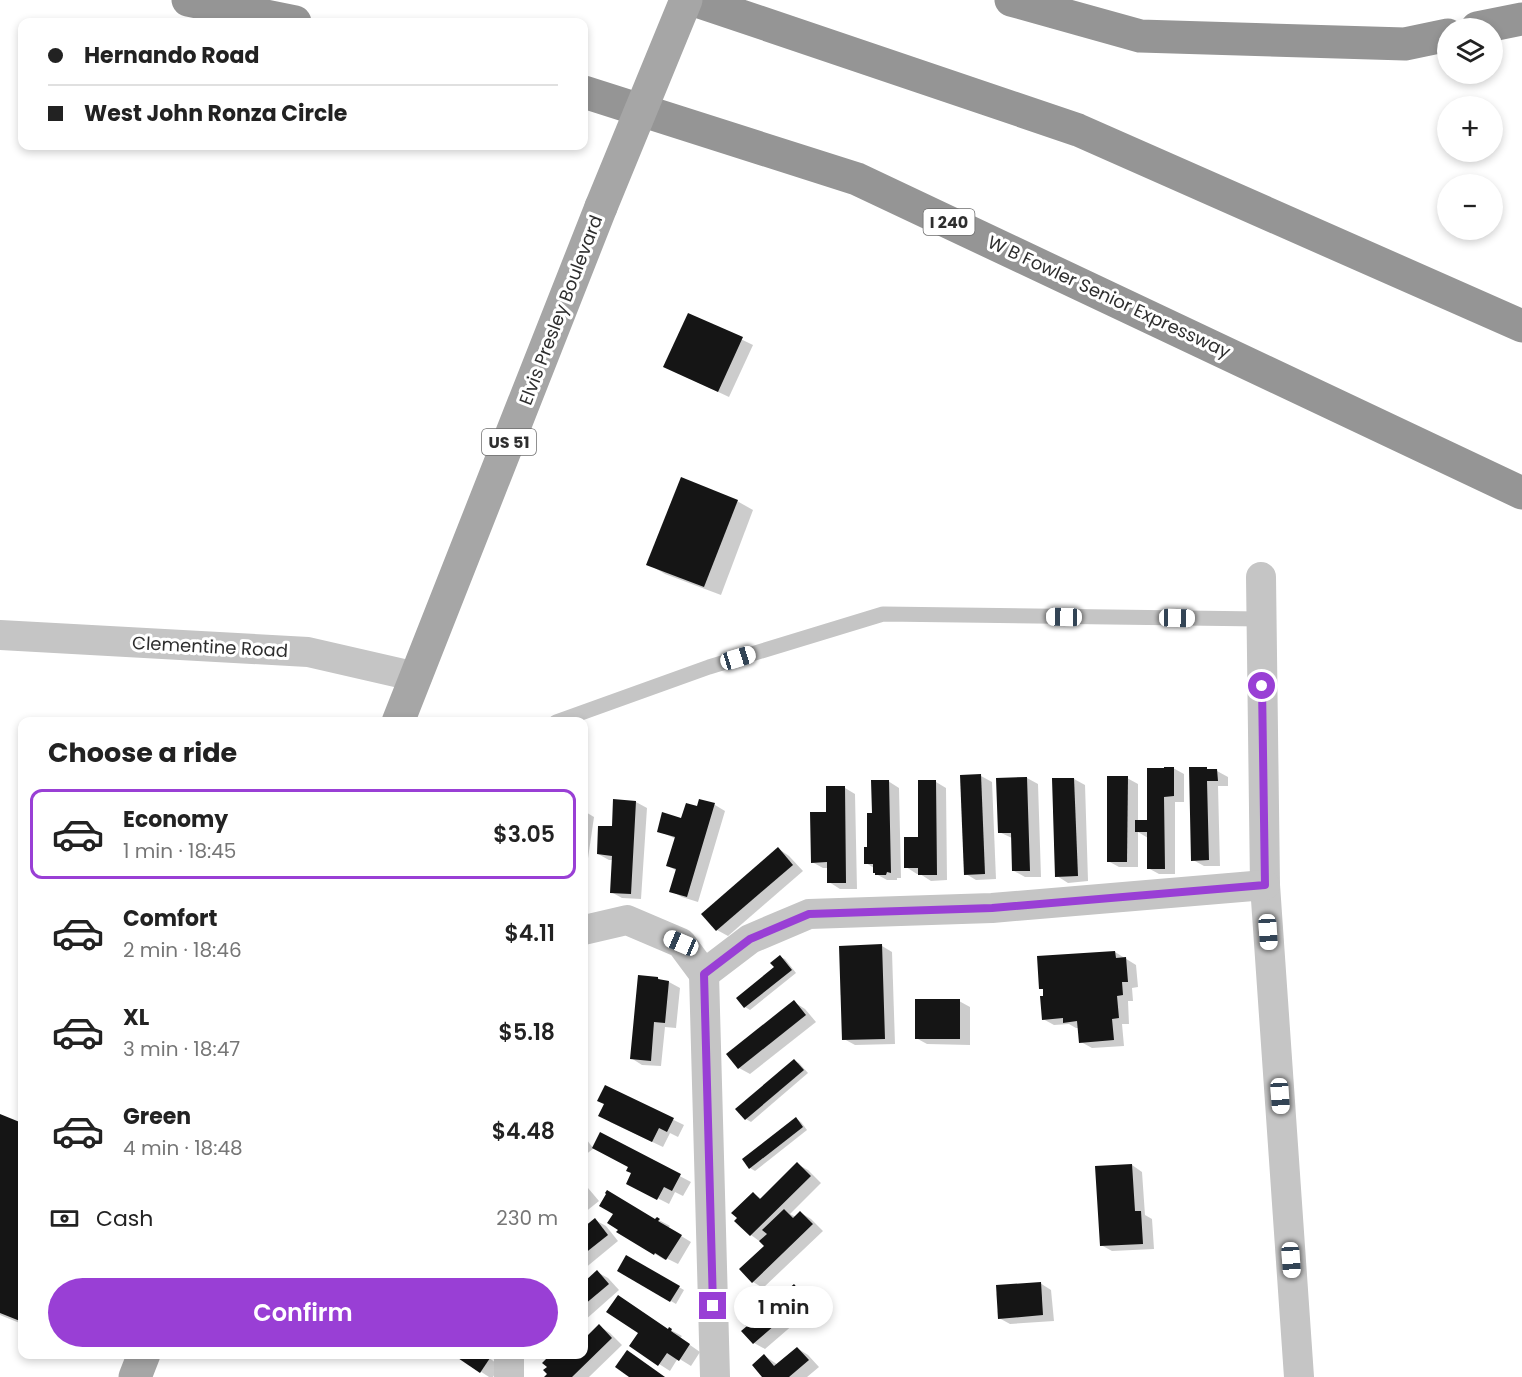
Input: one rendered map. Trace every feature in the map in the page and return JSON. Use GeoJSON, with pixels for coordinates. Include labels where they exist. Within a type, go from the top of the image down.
{"type":"FeatureCollection","features":[{"type":"Feature","properties":{"kind":"highway"},"geometry":{"type":"LineString","coordinates":[[188,0],[276,18]]}},
{"type":"Feature","properties":{"kind":"highway"},"geometry":{"type":"LineString","coordinates":[[694,0],[1078,130],[1522,326]]}},
{"type":"Feature","properties":{"kind":"highway"},"geometry":{"type":"LineString","coordinates":[[1011,0],[1140,36],[1405,44],[1437,37]]}},
{"type":"Feature","properties":{"kind":"highway"},"geometry":{"type":"LineString","coordinates":[[1503,23],[1522,19]]}},
{"type":"Feature","properties":{"kind":"highway","name":"W B Fowler Senior Expressway"},"geometry":{"type":"LineString","coordinates":[[588,93],[856,179],[1522,493]]}},
{"type":"Feature","properties":{"kind":"highway"},"geometry":{"type":"LineString","coordinates":[[1301,388],[1522,513]]}},
{"type":"Feature","properties":{"kind":"main road","name":"Elvis Presley Boulevard"},"geometry":{"type":"LineString","coordinates":[[400,717],[601,207],[686,0]]}},
{"type":"Feature","properties":{"kind":"main road"},"geometry":{"type":"LineString","coordinates":[[135,1377],[142,1359]]}},
{"type":"Feature","properties":{"kind":"street"},"geometry":{"type":"LineString","coordinates":[[1261,577],[1265,885],[1299,1377]]}},
{"type":"Feature","properties":{"kind":"street","name":"Clementine Road"},"geometry":{"type":"LineString","coordinates":[[0,635],[308,652],[417,677]]}},
{"type":"Feature","properties":{"kind":"street"},"geometry":{"type":"LineString","coordinates":[[704,974],[750,939],[809,914],[992,908],[1265,885]]}},
{"type":"Feature","properties":{"kind":"street"},"geometry":{"type":"LineString","coordinates":[[588,929],[627,920],[681,943],[704,974],[715,1377]]}},
{"type":"Feature","properties":{"kind":"street"},"geometry":{"type":"LineString","coordinates":[[509,1359],[509,1377]]}},
{"type":"Feature","properties":{"kind":"lane"},"geometry":{"type":"LineString","coordinates":[[570,717],[709,667],[883,614],[1261,620]]}},
{"type":"Feature","properties":{"kind":"building"},"geometry":{"type":"Polygon","coordinates":[[[688,313],[743,337],[718,392],[663,367],[688,313]]]}},
{"type":"Feature","properties":{"kind":"building"},"geometry":{"type":"Polygon","coordinates":[[[681,477],[738,500],[704,587],[646,565],[681,477]]]}},
{"type":"Feature","properties":{"kind":"building"},"geometry":{"type":"Polygon","coordinates":[[[1174,767],[1174,796],[1164,797],[1165,869],[1147,869],[1147,832],[1135,832],[1135,820],[1147,820],[1147,768],[1174,767]]]}},
{"type":"Feature","properties":{"kind":"building"},"geometry":{"type":"Polygon","coordinates":[[[1189,767],[1217,769],[1218,781],[1207,781],[1209,860],[1191,861],[1189,767]]]}},
{"type":"Feature","properties":{"kind":"building"},"geometry":{"type":"Polygon","coordinates":[[[981,774],[985,874],[964,875],[960,775],[981,774]]]}},
{"type":"Feature","properties":{"kind":"building"},"geometry":{"type":"Polygon","coordinates":[[[1107,776],[1128,776],[1127,862],[1107,862],[1107,776]]]}},
{"type":"Feature","properties":{"kind":"building"},"geometry":{"type":"Polygon","coordinates":[[[1027,777],[1030,871],[1012,871],[1011,833],[998,833],[996,778],[1027,777]]]}},
{"type":"Feature","properties":{"kind":"building"},"geometry":{"type":"Polygon","coordinates":[[[1052,778],[1074,778],[1078,876],[1055,877],[1052,778]]]}},
{"type":"Feature","properties":{"kind":"building"},"geometry":{"type":"Polygon","coordinates":[[[871,780],[889,780],[891,873],[887,872],[886,875],[875,875],[873,864],[864,864],[864,847],[867,847],[867,813],[872,813],[871,780]]]}},
{"type":"Feature","properties":{"kind":"building"},"geometry":{"type":"Polygon","coordinates":[[[918,780],[936,780],[937,875],[918,875],[918,868],[904,868],[904,837],[918,837],[918,780]]]}},
{"type":"Feature","properties":{"kind":"building"},"geometry":{"type":"Polygon","coordinates":[[[826,786],[845,786],[846,883],[827,883],[827,862],[811,863],[810,812],[826,812],[826,786]]]}},
{"type":"Feature","properties":{"kind":"building"},"geometry":{"type":"Polygon","coordinates":[[[613,799],[636,801],[631,894],[610,893],[612,856],[597,854],[598,826],[612,826],[613,799]]]}},
{"type":"Feature","properties":{"kind":"building"},"geometry":{"type":"Polygon","coordinates":[[[699,799],[715,803],[687,897],[669,892],[676,869],[666,866],[675,837],[657,832],[662,812],[681,818],[686,803],[697,806],[699,799]]]}},
{"type":"Feature","properties":{"kind":"building"},"geometry":{"type":"Polygon","coordinates":[[[778,847],[793,865],[716,931],[701,914],[778,847]]]}},
{"type":"Feature","properties":{"kind":"building"},"geometry":{"type":"Polygon","coordinates":[[[882,944],[885,1039],[842,1040],[839,946],[882,944]]]}},
{"type":"Feature","properties":{"kind":"building"},"geometry":{"type":"Polygon","coordinates":[[[1115,951],[1116,958],[1126,957],[1128,982],[1122,982],[1123,995],[1117,996],[1119,1018],[1112,1019],[1114,1040],[1079,1043],[1077,1021],[1063,1023],[1063,1018],[1042,1020],[1040,996],[1043,996],[1043,989],[1039,989],[1037,956],[1115,951]]]}},
{"type":"Feature","properties":{"kind":"building"},"geometry":{"type":"Polygon","coordinates":[[[780,955],[792,970],[744,1008],[736,998],[774,967],[770,963],[780,955]]]}},
{"type":"Feature","properties":{"kind":"building"},"geometry":{"type":"Polygon","coordinates":[[[638,975],[658,977],[658,979],[669,981],[665,1023],[654,1022],[651,1061],[630,1059],[638,975]]]}},
{"type":"Feature","properties":{"kind":"building"},"geometry":{"type":"Polygon","coordinates":[[[915,999],[960,999],[960,1039],[915,1039],[915,999]]]}},
{"type":"Feature","properties":{"kind":"building"},"geometry":{"type":"Polygon","coordinates":[[[794,1000],[806,1015],[738,1069],[726,1054],[794,1000]]]}},
{"type":"Feature","properties":{"kind":"building"},"geometry":{"type":"Polygon","coordinates":[[[794,1059],[804,1070],[745,1120],[735,1109],[794,1059]]]}},
{"type":"Feature","properties":{"kind":"building"},"geometry":{"type":"Polygon","coordinates":[[[605,1085],[674,1118],[667,1132],[659,1128],[652,1142],[598,1116],[604,1104],[597,1101],[605,1085]]]}},
{"type":"Feature","properties":{"kind":"building"},"geometry":{"type":"Polygon","coordinates":[[[0,1114],[18,1121],[18,1320],[0,1313],[0,1114]]]}},
{"type":"Feature","properties":{"kind":"building"},"geometry":{"type":"Polygon","coordinates":[[[796,1117],[803,1127],[749,1169],[742,1159],[796,1117]]]}},
{"type":"Feature","properties":{"kind":"building"},"geometry":{"type":"Polygon","coordinates":[[[600,1132],[681,1174],[672,1191],[664,1187],[657,1200],[626,1184],[631,1173],[626,1171],[628,1167],[592,1148],[600,1132]]]}},
{"type":"Feature","properties":{"kind":"building"},"geometry":{"type":"Polygon","coordinates":[[[797,1162],[811,1176],[750,1236],[734,1221],[737,1218],[731,1213],[753,1192],[760,1199],[797,1162]]]}},
{"type":"Feature","properties":{"kind":"building"},"geometry":{"type":"Polygon","coordinates":[[[1132,1164],[1135,1211],[1141,1211],[1143,1244],[1100,1246],[1095,1166],[1132,1164]]]}},
{"type":"Feature","properties":{"kind":"building"},"geometry":{"type":"Polygon","coordinates":[[[607,1190],[655,1219],[657,1217],[660,1219],[658,1221],[682,1235],[666,1260],[616,1232],[618,1230],[607,1223],[613,1214],[599,1206],[607,1190]]]}},
{"type":"Feature","properties":{"kind":"building"},"geometry":{"type":"Polygon","coordinates":[[[784,1209],[793,1218],[800,1211],[813,1224],[752,1283],[739,1269],[764,1246],[759,1241],[767,1234],[762,1230],[784,1209]]]}},
{"type":"Feature","properties":{"kind":"building"},"geometry":{"type":"Polygon","coordinates":[[[595,1218],[608,1235],[588,1251],[588,1224],[595,1218]]]}},
{"type":"Feature","properties":{"kind":"building"},"geometry":{"type":"Polygon","coordinates":[[[626,1255],[680,1286],[670,1302],[617,1271],[626,1255]]]}},
{"type":"Feature","properties":{"kind":"building"},"geometry":{"type":"Polygon","coordinates":[[[597,1270],[609,1284],[588,1302],[588,1278],[597,1270]]]}},
{"type":"Feature","properties":{"kind":"building"},"geometry":{"type":"Polygon","coordinates":[[[1041,1282],[1043,1315],[998,1319],[996,1285],[1041,1282]]]}},
{"type":"Feature","properties":{"kind":"building"},"geometry":{"type":"Polygon","coordinates":[[[794,1284],[806,1298],[753,1344],[741,1331],[748,1323],[742,1317],[762,1299],[769,1306],[794,1284]]]}},
{"type":"Feature","properties":{"kind":"building"},"geometry":{"type":"Polygon","coordinates":[[[618,1295],[668,1329],[669,1327],[672,1329],[671,1331],[690,1344],[679,1361],[667,1353],[658,1366],[629,1346],[638,1333],[606,1312],[618,1295]]]}},
{"type":"Feature","properties":{"kind":"building"},"geometry":{"type":"Polygon","coordinates":[[[599,1324],[612,1338],[572,1377],[544,1377],[547,1374],[543,1370],[547,1367],[542,1363],[546,1359],[588,1359],[588,1335],[599,1324]]]}},
{"type":"Feature","properties":{"kind":"building"},"geometry":{"type":"Polygon","coordinates":[[[797,1347],[809,1360],[789,1377],[762,1377],[752,1365],[764,1354],[774,1366],[797,1347]]]}},
{"type":"Feature","properties":{"kind":"building"},"geometry":{"type":"Polygon","coordinates":[[[627,1350],[665,1377],[629,1377],[615,1367],[627,1350]]]}},
{"type":"Feature","properties":{"kind":"building"},"geometry":{"type":"Polygon","coordinates":[[[459,1359],[489,1359],[480,1373],[459,1359]]]}},
{"type":"Feature","properties":{"kind":"route"},"geometry":{"type":"LineString","coordinates":[[713,1306],[704,974],[750,939],[809,914],[992,908],[1265,885],[1262,686]]}}]}
